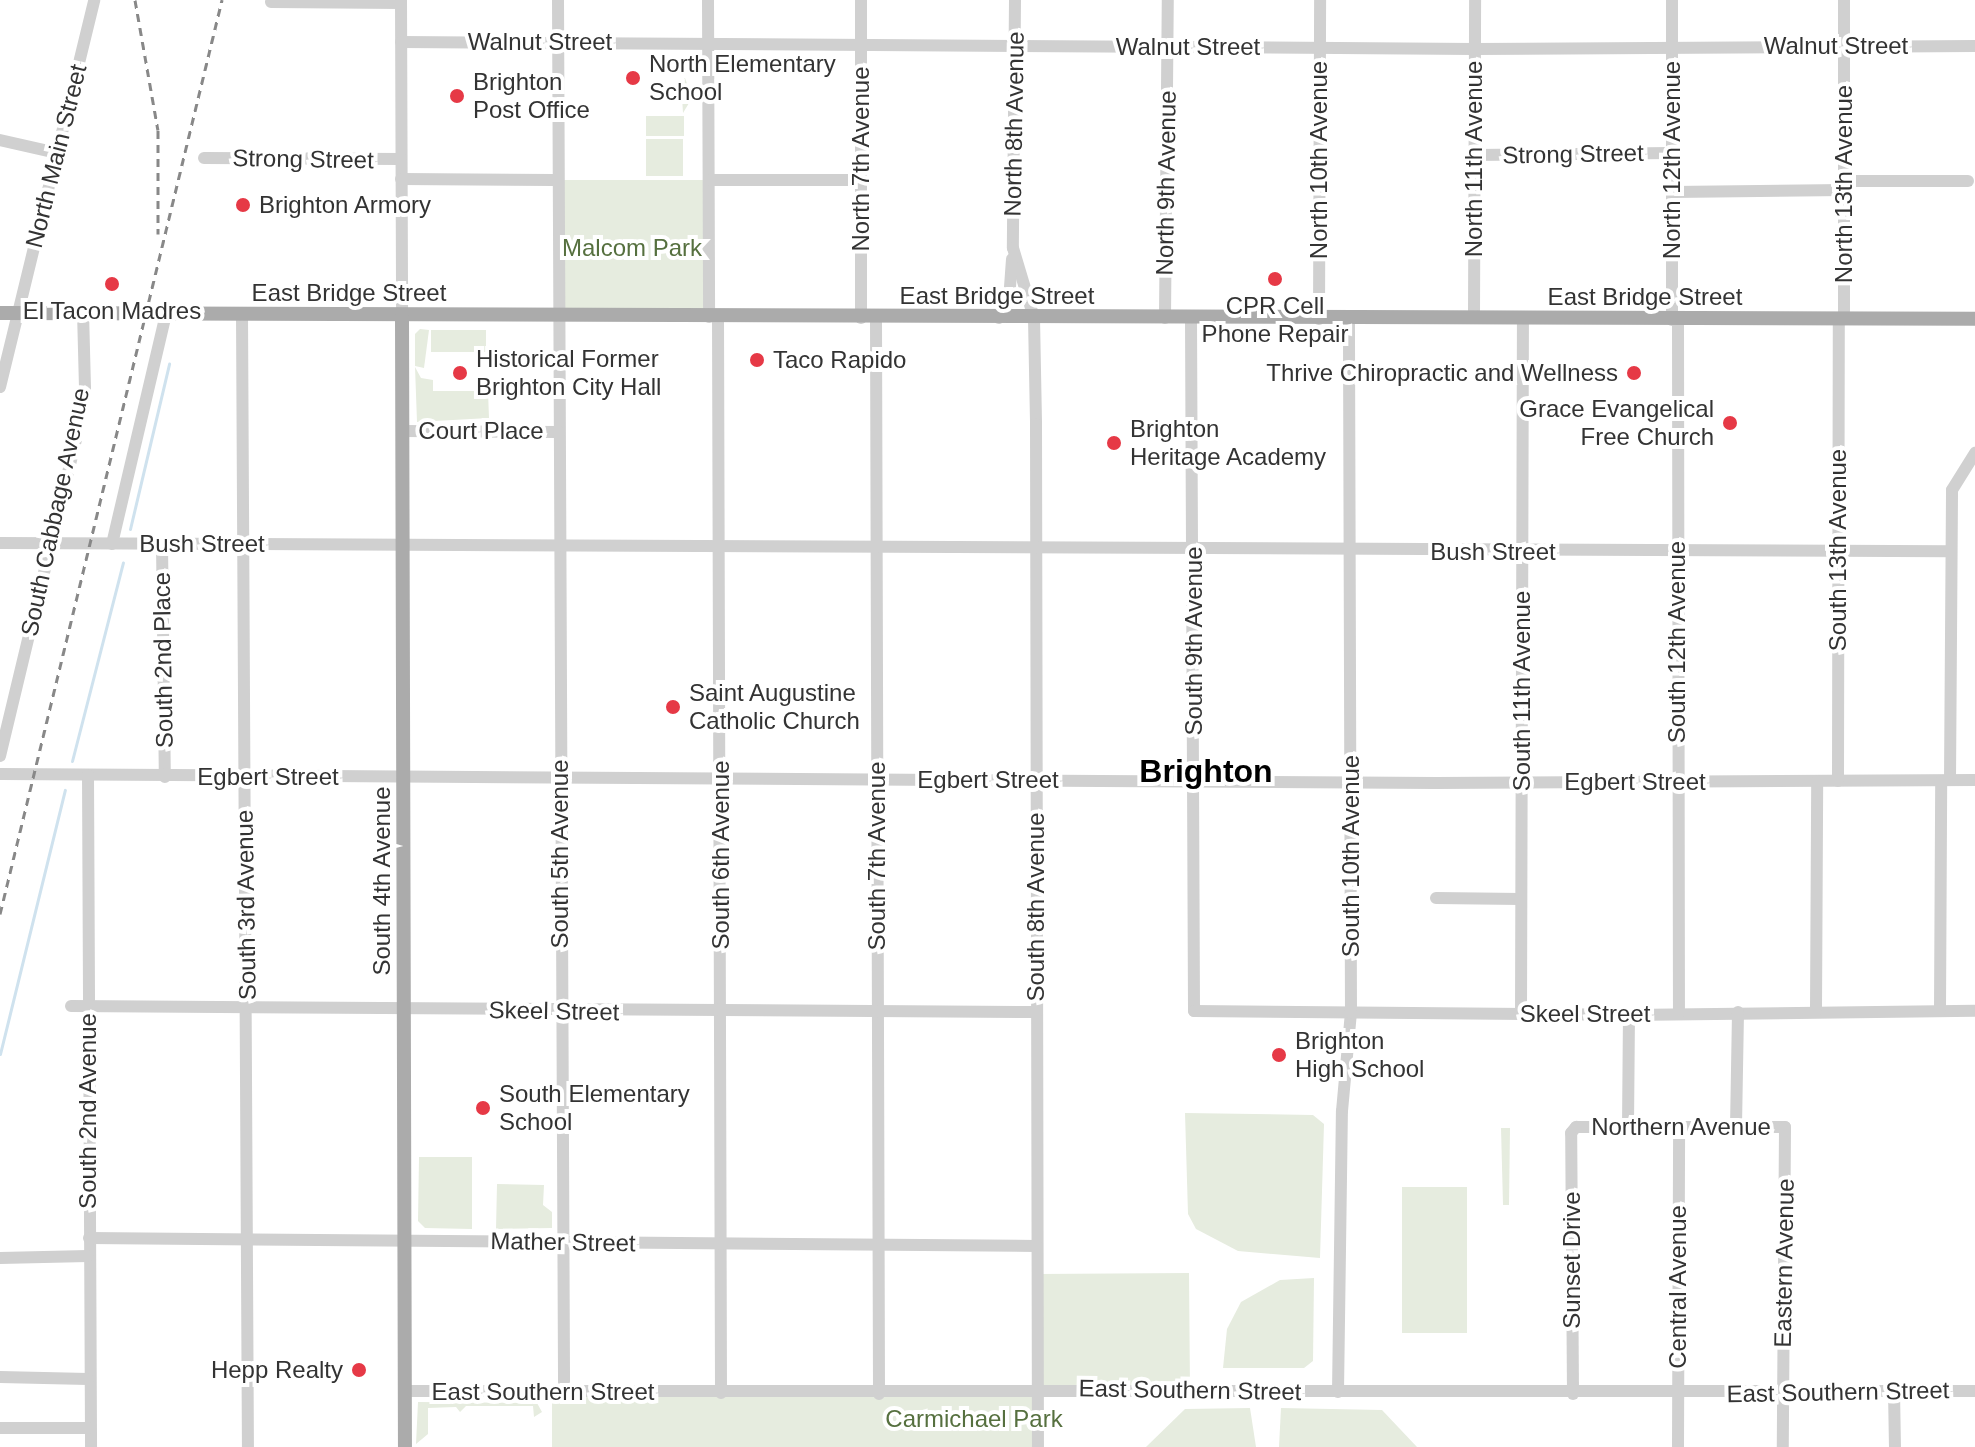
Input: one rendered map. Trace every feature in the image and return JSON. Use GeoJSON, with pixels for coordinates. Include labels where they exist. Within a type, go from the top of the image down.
{"type":"FeatureCollection","features":[{"type":"Feature","properties":{"kind":"main road","name":"East Bridge Street"},"geometry":{"type":"LineString","coordinates":[[0,313],[1349,320],[1975,319]]}},
{"type":"Feature","properties":{"kind":"main road","name":"South 4th Avenue"},"geometry":{"type":"LineString","coordinates":[[402,316],[405,1447]]}},
{"type":"Feature","properties":{"kind":"street","name":"North Main Street"},"geometry":{"type":"LineString","coordinates":[[0,387],[94,0]]}},
{"type":"Feature","properties":{"kind":"street","name":"South 5th Avenue"},"geometry":{"type":"LineString","coordinates":[[558,0],[555,180],[561,547],[560,1010],[564,1393]]}},
{"type":"Feature","properties":{"kind":"street","name":"South 6th Avenue"},"geometry":{"type":"LineString","coordinates":[[708,0],[709,180],[719,547],[721,1393]]}},
{"type":"Feature","properties":{"kind":"street","name":"North 7th Avenue"},"geometry":{"type":"LineString","coordinates":[[861,0],[861,180],[869,318]]}},
{"type":"Feature","properties":{"kind":"street","name":"North 8th Avenue"},"geometry":{"type":"LineString","coordinates":[[999,318],[1009,301],[1013,248],[1015,0]]}},
{"type":"Feature","properties":{"kind":"street","name":"North 9th Avenue"},"geometry":{"type":"LineString","coordinates":[[1165,318],[1168,0]]}},
{"type":"Feature","properties":{"kind":"street","name":"North 10th Avenue"},"geometry":{"type":"LineString","coordinates":[[1319,319],[1320,0]]}},
{"type":"Feature","properties":{"kind":"street","name":"North 11th Avenue"},"geometry":{"type":"LineString","coordinates":[[1474,318],[1475,0]]}},
{"type":"Feature","properties":{"kind":"street","name":"North 12th Avenue"},"geometry":{"type":"LineString","coordinates":[[1672,0],[1675,320]]}},
{"type":"Feature","properties":{"kind":"street","name":"North 13th Avenue"},"geometry":{"type":"LineString","coordinates":[[1841,319],[1844,0]]}},
{"type":"Feature","properties":{"kind":"street"},"geometry":{"type":"LineString","coordinates":[[271,2],[401,1],[402,316]]}},
{"type":"Feature","properties":{"kind":"street","name":"Walnut Street"},"geometry":{"type":"LineString","coordinates":[[401,42],[1474,49],[1975,46]]}},
{"type":"Feature","properties":{"kind":"street"},"geometry":{"type":"LineString","coordinates":[[0,140],[57,153]]}},
{"type":"Feature","properties":{"kind":"street","name":"Strong Street"},"geometry":{"type":"LineString","coordinates":[[1474,155],[1672,153]]}},
{"type":"Feature","properties":{"kind":"street","name":"Strong Street"},"geometry":{"type":"LineString","coordinates":[[204,158],[401,159]]}},
{"type":"Feature","properties":{"kind":"street","name":"Strong Street"},"geometry":{"type":"LineString","coordinates":[[401,179],[555,180]]}},
{"type":"Feature","properties":{"kind":"street"},"geometry":{"type":"LineString","coordinates":[[709,180],[861,180]]}},
{"type":"Feature","properties":{"kind":"street"},"geometry":{"type":"LineString","coordinates":[[1673,192],[1968,181]]}},
{"type":"Feature","properties":{"kind":"street","name":"North 8th Avenue"},"geometry":{"type":"LineString","coordinates":[[1013,248],[1034,318]]}},
{"type":"Feature","properties":{"kind":"street"},"geometry":{"type":"LineString","coordinates":[[112,544],[166,313]]}},
{"type":"Feature","properties":{"kind":"street","name":"South Cabbage Avenue"},"geometry":{"type":"LineString","coordinates":[[0,756],[85,388],[83,314]]}},
{"type":"Feature","properties":{"kind":"street","name":"South 3rd Avenue"},"geometry":{"type":"LineString","coordinates":[[242,314],[248,1447]]}},
{"type":"Feature","properties":{"kind":"street","name":"South 7th Avenue"},"geometry":{"type":"LineString","coordinates":[[869,318],[876,549],[879,1394]]}},
{"type":"Feature","properties":{"kind":"street","name":"South 8th Avenue"},"geometry":{"type":"LineString","coordinates":[[1034,318],[1038,1447]]}},
{"type":"Feature","properties":{"kind":"street","name":"South 9th Avenue"},"geometry":{"type":"LineString","coordinates":[[1191,319],[1195,550],[1194,1011]]}},
{"type":"Feature","properties":{"kind":"street","name":"South 11th Avenue"},"geometry":{"type":"LineString","coordinates":[[1521,1014],[1523,319]]}},
{"type":"Feature","properties":{"kind":"street","name":"South 13th Avenue"},"geometry":{"type":"LineString","coordinates":[[1838,781],[1841,319]]}},
{"type":"Feature","properties":{"kind":"street","name":"South 10th Avenue"},"geometry":{"type":"LineString","coordinates":[[1338,1392],[1342,1111],[1351,1013],[1349,320]]}},
{"type":"Feature","properties":{"kind":"street","name":"South 12th Avenue"},"geometry":{"type":"LineString","coordinates":[[1675,320],[1679,1013]]}},
{"type":"Feature","properties":{"kind":"street","name":"Court Place"},"geometry":{"type":"LineString","coordinates":[[403,431],[559,432]]}},
{"type":"Feature","properties":{"kind":"street"},"geometry":{"type":"LineString","coordinates":[[1940,1010],[1952,490],[1975,453]]}},
{"type":"Feature","properties":{"kind":"street","name":"Bush Street"},"geometry":{"type":"LineString","coordinates":[[0,543],[1350,552],[1950,551]]}},
{"type":"Feature","properties":{"kind":"street","name":"South 2nd Place"},"geometry":{"type":"LineString","coordinates":[[162,544],[165,777]]}},
{"type":"Feature","properties":{"kind":"street","name":"Egbert Street"},"geometry":{"type":"LineString","coordinates":[[0,774],[1352,782],[1975,780]]}},
{"type":"Feature","properties":{"kind":"street","name":"South 2nd Avenue"},"geometry":{"type":"LineString","coordinates":[[88,775],[88,1379],[91,1447]]}},
{"type":"Feature","properties":{"kind":"street"},"geometry":{"type":"LineString","coordinates":[[1816,1010],[1817,781]]}},
{"type":"Feature","properties":{"kind":"street"},"geometry":{"type":"LineString","coordinates":[[1436,898],[1521,899]]}},
{"type":"Feature","properties":{"kind":"street","name":"Skeel Street"},"geometry":{"type":"LineString","coordinates":[[71,1006],[722,1013],[1037,1012]]}},
{"type":"Feature","properties":{"kind":"street","name":"Skeel Street"},"geometry":{"type":"LineString","coordinates":[[1194,1011],[1629,1015],[1816,1010],[1975,1011]]}},
{"type":"Feature","properties":{"kind":"street"},"geometry":{"type":"LineString","coordinates":[[1736,1127],[1738,1012]]}},
{"type":"Feature","properties":{"kind":"street"},"geometry":{"type":"LineString","coordinates":[[1628,1127],[1629,1015]]}},
{"type":"Feature","properties":{"kind":"street","name":"Northern Avenue"},"geometry":{"type":"LineString","coordinates":[[1576,1127],[1785,1127]]}},
{"type":"Feature","properties":{"kind":"street","name":"Sunset Drive"},"geometry":{"type":"LineString","coordinates":[[1573,1394],[1571,1133],[1576,1127]]}},
{"type":"Feature","properties":{"kind":"street","name":"Central Avenue"},"geometry":{"type":"LineString","coordinates":[[1678,1447],[1679,1127]]}},
{"type":"Feature","properties":{"kind":"street","name":"Eastern Avenue"},"geometry":{"type":"LineString","coordinates":[[1783,1447],[1785,1127]]}},
{"type":"Feature","properties":{"kind":"street","name":"Mather Street"},"geometry":{"type":"LineString","coordinates":[[89,1238],[1037,1246]]}},
{"type":"Feature","properties":{"kind":"street"},"geometry":{"type":"LineString","coordinates":[[0,1258],[88,1256]]}},
{"type":"Feature","properties":{"kind":"street"},"geometry":{"type":"LineString","coordinates":[[0,1377],[88,1379]]}},
{"type":"Feature","properties":{"kind":"street","name":"East Southern Street"},"geometry":{"type":"LineString","coordinates":[[406,1391],[879,1394],[1037,1389],[1573,1394],[1975,1391]]}},
{"type":"Feature","properties":{"kind":"street"},"geometry":{"type":"LineString","coordinates":[[1894,1391],[1895,1447]]}},
{"type":"Feature","properties":{"kind":"street"},"geometry":{"type":"LineString","coordinates":[[0,1428],[90,1428]]}},
{"type":"Feature","properties":{"kind":"green space"},"geometry":{"type":"Polygon","coordinates":[[[685,78],[692,98],[683,113],[681,82],[685,78]]]}},
{"type":"Feature","properties":{"kind":"green space"},"geometry":{"type":"Polygon","coordinates":[[[646,116],[684,116],[684,136],[646,136],[646,116]]]}},
{"type":"Feature","properties":{"kind":"green space"},"geometry":{"type":"Polygon","coordinates":[[[646,139],[683,139],[683,176],[646,176],[646,139]]]}},
{"type":"Feature","properties":{"kind":"green space","name":"Malcom Park"},"geometry":{"type":"Polygon","coordinates":[[[555,180],[709,180],[709,315],[555,315],[555,180]]]}},
{"type":"Feature","properties":{"kind":"green space"},"geometry":{"type":"Polygon","coordinates":[[[420,329],[429,330],[424,368],[415,366],[415,334],[420,329]]]}},
{"type":"Feature","properties":{"kind":"green space"},"geometry":{"type":"Polygon","coordinates":[[[431,330],[486,330],[486,352],[431,352],[431,330]]]}},
{"type":"Feature","properties":{"kind":"green space"},"geometry":{"type":"Polygon","coordinates":[[[415,367],[421,378],[433,380],[433,391],[488,391],[489,418],[417,422],[415,367]]]}},
{"type":"Feature","properties":{"kind":"green space"},"geometry":{"type":"Polygon","coordinates":[[[1185,1113],[1313,1115],[1324,1124],[1320,1258],[1238,1251],[1196,1229],[1188,1214],[1185,1113]]]}},
{"type":"Feature","properties":{"kind":"green space"},"geometry":{"type":"Polygon","coordinates":[[[1501,1128],[1510,1128],[1509,1205],[1503,1205],[1501,1128]]]}},
{"type":"Feature","properties":{"kind":"green space"},"geometry":{"type":"Polygon","coordinates":[[[419,1157],[472,1157],[472,1229],[425,1228],[418,1221],[419,1157]]]}},
{"type":"Feature","properties":{"kind":"green space"},"geometry":{"type":"Polygon","coordinates":[[[497,1184],[544,1185],[543,1205],[552,1212],[552,1228],[496,1229],[497,1184]]]}},
{"type":"Feature","properties":{"kind":"green space"},"geometry":{"type":"Polygon","coordinates":[[[1402,1187],[1467,1187],[1467,1333],[1402,1333],[1402,1187]]]}},
{"type":"Feature","properties":{"kind":"green space","name":"Carmichael Park"},"geometry":{"type":"Polygon","coordinates":[[[1189,1273],[1190,1390],[1038,1389],[1038,1447],[552,1447],[552,1393],[1037,1389],[1037,1274],[1189,1273]]]}},
{"type":"Feature","properties":{"kind":"green space"},"geometry":{"type":"Polygon","coordinates":[[[1314,1278],[1313,1361],[1304,1368],[1223,1368],[1227,1329],[1241,1302],[1280,1280],[1314,1278]]]}},
{"type":"Feature","properties":{"kind":"green space"},"geometry":{"type":"Polygon","coordinates":[[[418,1402],[537,1403],[542,1412],[534,1417],[533,1406],[466,1406],[460,1412],[456,1407],[428,1408],[428,1434],[416,1444],[418,1402]]]}},
{"type":"Feature","properties":{"kind":"green space"},"geometry":{"type":"Polygon","coordinates":[[[1250,1408],[1256,1447],[1146,1447],[1185,1409],[1250,1408]]]}},
{"type":"Feature","properties":{"kind":"green space"},"geometry":{"type":"Polygon","coordinates":[[[1281,1408],[1382,1410],[1417,1447],[1279,1447],[1281,1408]]]}},
{"type":"Feature","properties":{"kind":"waterway"},"geometry":{"type":"LineString","coordinates":[[130,529],[169,364]]}},
{"type":"Feature","properties":{"kind":"waterway"},"geometry":{"type":"LineString","coordinates":[[72,761],[123,562]]}},
{"type":"Feature","properties":{"kind":"waterway"},"geometry":{"type":"LineString","coordinates":[[0,1054],[65,790]]}},
{"type":"Feature","properties":{"kind":"railway"},"geometry":{"type":"LineString","coordinates":[[135,0],[158,130],[158,234]]}},
{"type":"Feature","properties":{"kind":"railway"},"geometry":{"type":"LineString","coordinates":[[0,914],[222,0]]}},
{"type":"Feature","properties":{"kind":"place","name":"North Elementary School"},"geometry":{"type":"Point","coordinates":[633,78]}},
{"type":"Feature","properties":{"kind":"place","name":"Brighton Post Office"},"geometry":{"type":"Point","coordinates":[457,96]}},
{"type":"Feature","properties":{"kind":"place","name":"Brighton Armory"},"geometry":{"type":"Point","coordinates":[243,205]}},
{"type":"Feature","properties":{"kind":"place","name":"CPR Cell Phone Repair"},"geometry":{"type":"Point","coordinates":[1275,279]}},
{"type":"Feature","properties":{"kind":"place","name":"El Tacon Madres"},"geometry":{"type":"Point","coordinates":[112,284]}},
{"type":"Feature","properties":{"kind":"place","name":"Taco Rapido"},"geometry":{"type":"Point","coordinates":[757,360]}},
{"type":"Feature","properties":{"kind":"place","name":"Historical Former Brighton City Hall"},"geometry":{"type":"Point","coordinates":[460,373]}},
{"type":"Feature","properties":{"kind":"place","name":"Thrive Chiropractic and Wellness"},"geometry":{"type":"Point","coordinates":[1634,373]}},
{"type":"Feature","properties":{"kind":"place","name":"Grace Evangelical Free Church"},"geometry":{"type":"Point","coordinates":[1730,423]}},
{"type":"Feature","properties":{"kind":"place","name":"Brighton Heritage Academy"},"geometry":{"type":"Point","coordinates":[1114,443]}},
{"type":"Feature","properties":{"kind":"place","name":"Saint Augustine Catholic Church"},"geometry":{"type":"Point","coordinates":[673,707]}},
{"type":"Feature","properties":{"kind":"place","name":"Brighton High School"},"geometry":{"type":"Point","coordinates":[1279,1055]}},
{"type":"Feature","properties":{"kind":"place","name":"South Elementary School"},"geometry":{"type":"Point","coordinates":[483,1108]}},
{"type":"Feature","properties":{"kind":"place","name":"Hepp Realty"},"geometry":{"type":"Point","coordinates":[359,1370]}},
{"type":"Feature","properties":{"kind":"district","name":"Brighton"},"geometry":{"type":"Point","coordinates":[1206,771]}}]}
